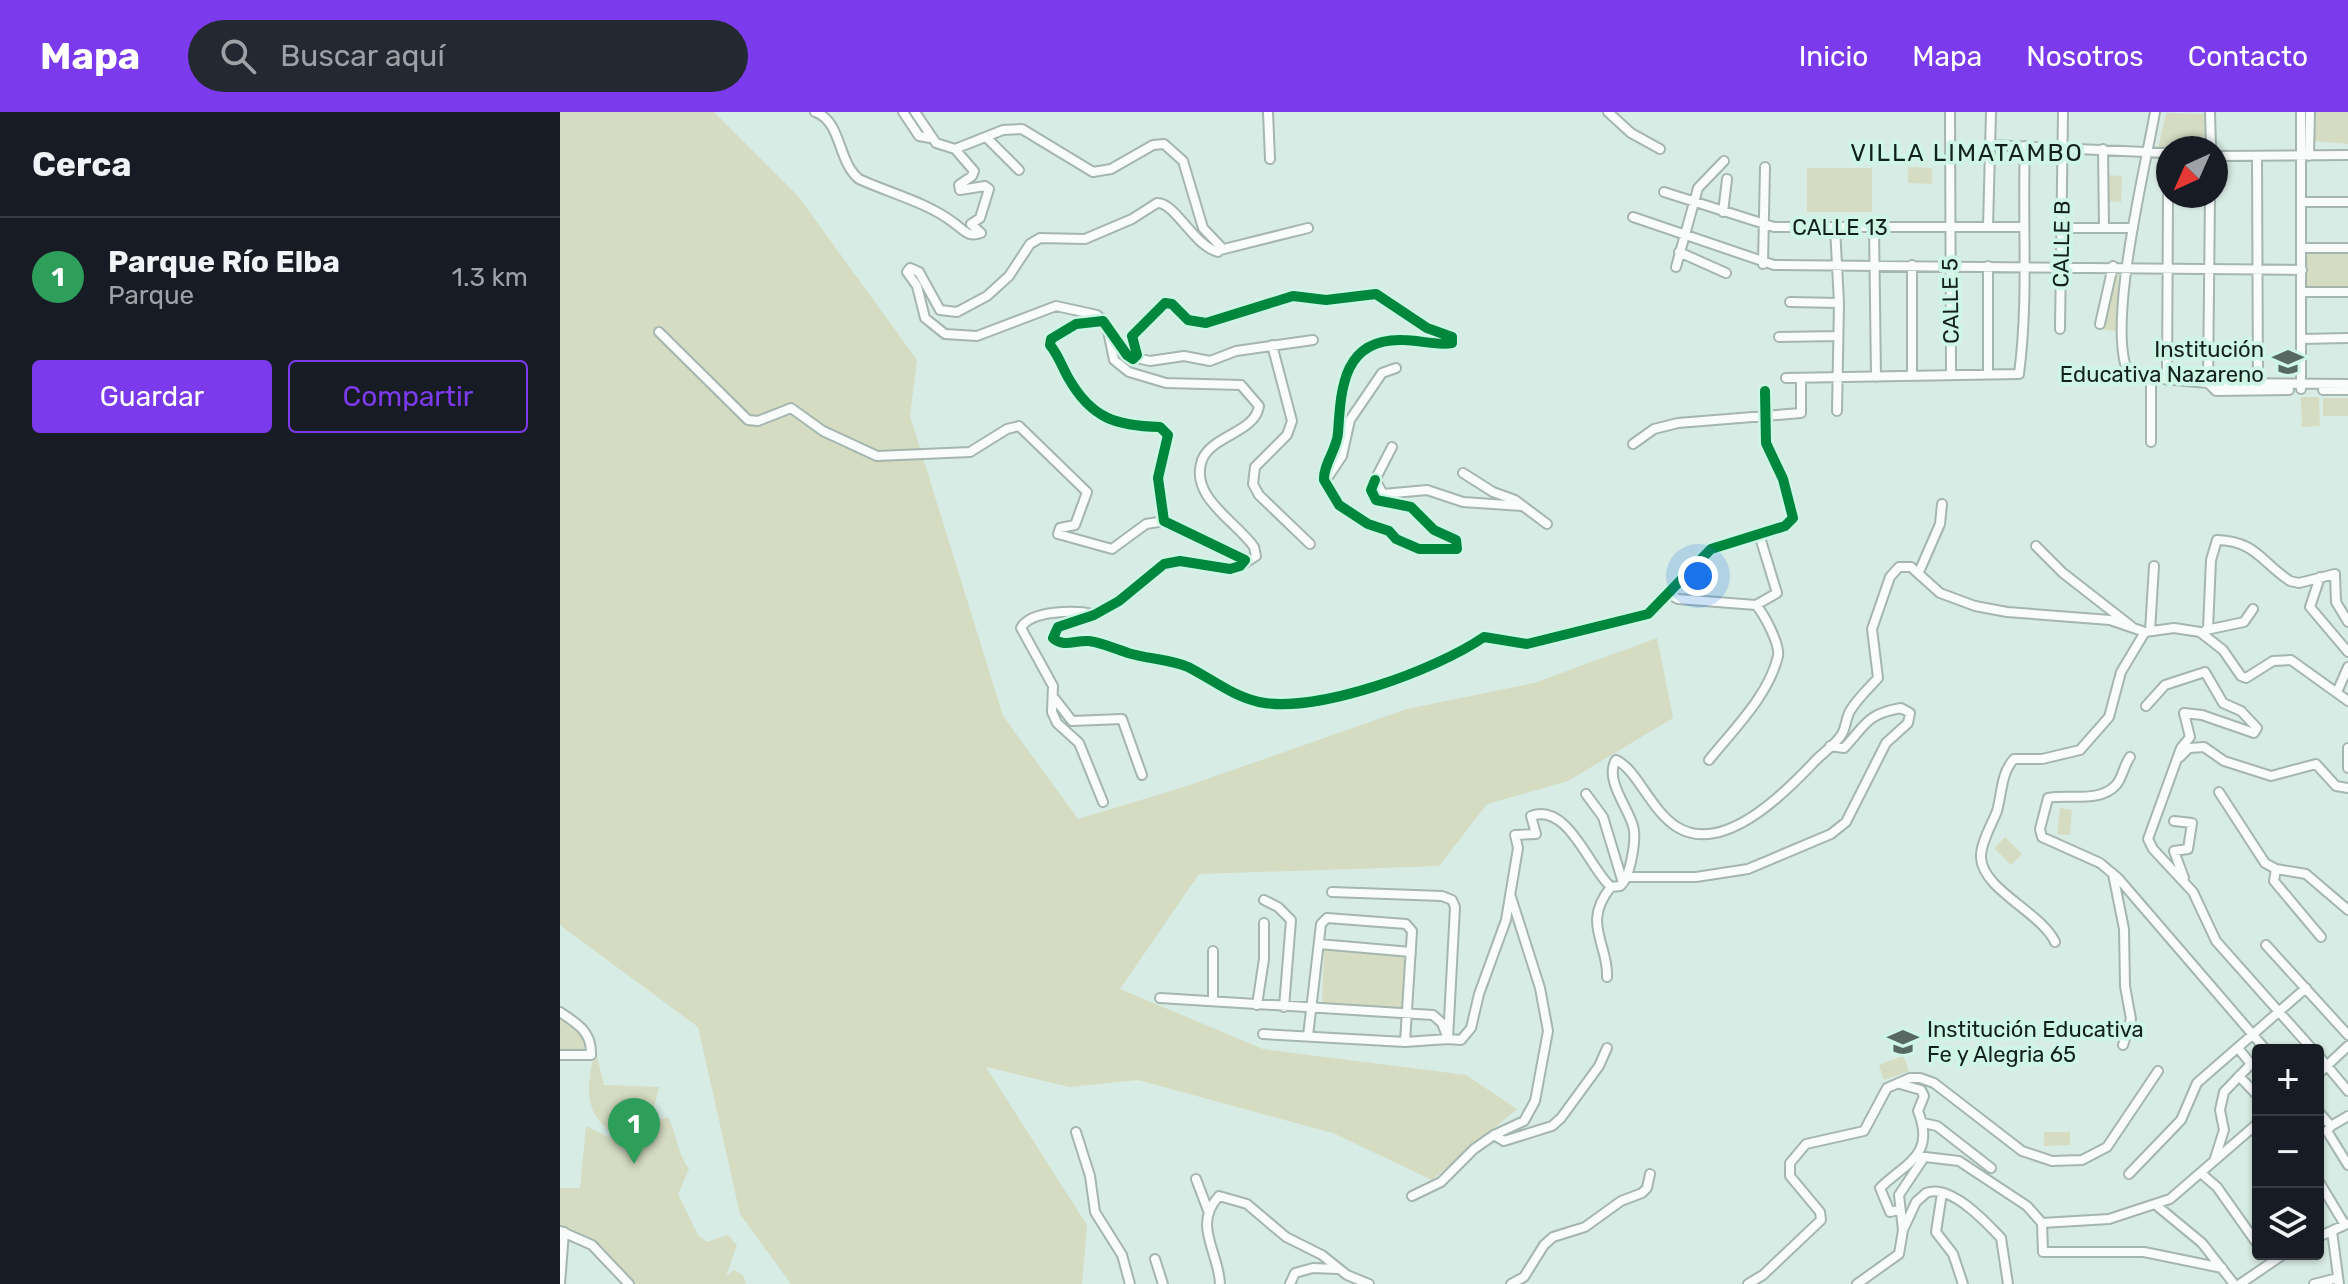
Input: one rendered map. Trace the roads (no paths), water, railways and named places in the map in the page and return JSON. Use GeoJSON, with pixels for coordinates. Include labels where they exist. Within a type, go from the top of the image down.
{"type":"FeatureCollection","features":[{"type":"Feature","properties":{"kind":"street"},"geometry":{"type":"LineString","coordinates":[[815,112],[825,116],[834,127],[844,162],[859,179],[934,211],[963,232],[978,235],[981,233],[971,224],[980,218],[989,189],[985,186],[960,190],[959,185],[974,171],[955,149],[919,136],[903,112]]}},
{"type":"Feature","properties":{"kind":"street"},"geometry":{"type":"LineString","coordinates":[[915,112],[930,138]]}},
{"type":"Feature","properties":{"kind":"street"},"geometry":{"type":"LineString","coordinates":[[1268,112],[1270,159]]}},
{"type":"Feature","properties":{"kind":"street"},"geometry":{"type":"LineString","coordinates":[[1608,112],[1631,133],[1660,149]]}},
{"type":"Feature","properties":{"kind":"street","name":"CALLE 5"},"geometry":{"type":"LineString","coordinates":[[1950,112],[1951,375]]}},
{"type":"Feature","properties":{"kind":"street"},"geometry":{"type":"LineString","coordinates":[[1988,227],[1991,112]]}},
{"type":"Feature","properties":{"kind":"street","name":"CALLE B"},"geometry":{"type":"LineString","coordinates":[[2060,329],[2063,112]]}},
{"type":"Feature","properties":{"kind":"street"},"geometry":{"type":"LineString","coordinates":[[2155,112],[2125,266],[2124,351],[2130,376],[2258,387],[2348,387]]}},
{"type":"Feature","properties":{"kind":"street"},"geometry":{"type":"LineString","coordinates":[[2210,112],[2211,136]]}},
{"type":"Feature","properties":{"kind":"street"},"geometry":{"type":"LineString","coordinates":[[2301,112],[2306,156]]}},
{"type":"Feature","properties":{"kind":"street"},"geometry":{"type":"LineString","coordinates":[[2302,387],[2303,202],[2310,112]]}},
{"type":"Feature","properties":{"kind":"street"},"geometry":{"type":"LineString","coordinates":[[955,149],[1003,130],[1022,129],[1086,170],[1099,173],[1153,145],[1164,144],[1183,161],[1203,228],[1220,250]]}},
{"type":"Feature","properties":{"kind":"street"},"geometry":{"type":"LineString","coordinates":[[986,137],[1019,170]]}},
{"type":"Feature","properties":{"kind":"street"},"geometry":{"type":"LineString","coordinates":[[1990,145],[2156,152]]}},
{"type":"Feature","properties":{"kind":"street"},"geometry":{"type":"LineString","coordinates":[[1786,378],[2019,374],[2025,328],[2022,227],[2025,146]]}},
{"type":"Feature","properties":{"kind":"street"},"geometry":{"type":"LineString","coordinates":[[2103,149],[2104,228]]}},
{"type":"Feature","properties":{"kind":"street"},"geometry":{"type":"LineString","coordinates":[[2228,156],[2348,155]]}},
{"type":"Feature","properties":{"kind":"street"},"geometry":{"type":"LineString","coordinates":[[2257,156],[2258,387]]}},
{"type":"Feature","properties":{"kind":"street"},"geometry":{"type":"LineString","coordinates":[[1676,267],[1693,201],[1703,180],[1724,161]]}},
{"type":"Feature","properties":{"kind":"street"},"geometry":{"type":"LineString","coordinates":[[1763,264],[1765,167]]}},
{"type":"Feature","properties":{"kind":"street"},"geometry":{"type":"LineString","coordinates":[[1723,212],[1727,179]]}},
{"type":"Feature","properties":{"kind":"street","name":"CALLE 13"},"geometry":{"type":"LineString","coordinates":[[1664,192],[1766,225],[2022,227]]}},
{"type":"Feature","properties":{"kind":"street"},"geometry":{"type":"LineString","coordinates":[[2303,202],[2348,202]]}},
{"type":"Feature","properties":{"kind":"street"},"geometry":{"type":"LineString","coordinates":[[1308,228],[1215,252],[1203,245],[1170,207],[1157,203],[1132,219],[1085,239],[1040,238],[1030,244],[995,289],[954,313],[938,307],[919,272],[910,268],[907,272],[917,286],[925,318],[945,334],[977,336],[1056,306],[1097,315],[1127,355],[1150,361],[1184,356],[1210,361],[1236,351],[1313,340]]}},
{"type":"Feature","properties":{"kind":"street"},"geometry":{"type":"LineString","coordinates":[[2167,380],[2168,208]]}},
{"type":"Feature","properties":{"kind":"street"},"geometry":{"type":"LineString","coordinates":[[2210,208],[2208,383],[2216,391],[2258,387]]}},
{"type":"Feature","properties":{"kind":"street"},"geometry":{"type":"LineString","coordinates":[[1633,217],[1763,264],[2302,270]]}},
{"type":"Feature","properties":{"kind":"street"},"geometry":{"type":"LineString","coordinates":[[1835,227],[1839,303],[1837,411]]}},
{"type":"Feature","properties":{"kind":"street"},"geometry":{"type":"LineString","coordinates":[[1874,227],[1876,377]]}},
{"type":"Feature","properties":{"kind":"street"},"geometry":{"type":"LineString","coordinates":[[2061,228],[2133,228]]}},
{"type":"Feature","properties":{"kind":"street"},"geometry":{"type":"LineString","coordinates":[[2302,248],[2348,248]]}},
{"type":"Feature","properties":{"kind":"street"},"geometry":{"type":"LineString","coordinates":[[1679,252],[1726,273]]}},
{"type":"Feature","properties":{"kind":"street"},"geometry":{"type":"LineString","coordinates":[[1912,265],[1912,376]]}},
{"type":"Feature","properties":{"kind":"street"},"geometry":{"type":"LineString","coordinates":[[1988,266],[1988,374]]}},
{"type":"Feature","properties":{"kind":"street"},"geometry":{"type":"LineString","coordinates":[[2100,324],[2113,266]]}},
{"type":"Feature","properties":{"kind":"street"},"geometry":{"type":"LineString","coordinates":[[1136,358],[1132,336],[1167,302],[1188,320],[1206,323],[1279,299],[1326,300],[1370,292],[1427,328],[1452,337],[1450,344],[1401,339],[1385,342],[1355,358],[1344,376],[1337,443],[1324,480]]}},
{"type":"Feature","properties":{"kind":"street"},"geometry":{"type":"LineString","coordinates":[[2302,292],[2348,292]]}},
{"type":"Feature","properties":{"kind":"street"},"geometry":{"type":"LineString","coordinates":[[1790,302],[1839,303]]}},
{"type":"Feature","properties":{"kind":"street"},"geometry":{"type":"LineString","coordinates":[[1106,324],[1076,324],[1056,335],[1050,345],[1075,389],[1100,414],[1115,424],[1165,430],[1168,439],[1158,478],[1164,521],[1171,527],[1244,558],[1245,563]]}},
{"type":"Feature","properties":{"kind":"street"},"geometry":{"type":"LineString","coordinates":[[1106,324],[1114,360],[1129,372],[1166,383],[1241,385],[1259,406],[1253,420],[1207,452],[1199,477],[1204,492],[1254,547],[1256,556],[1230,569],[1180,561],[1164,564],[1136,589],[1094,615],[1067,621],[1055,629],[1053,638],[1063,644],[1091,641],[1143,658],[1186,666],[1238,696],[1276,705],[1356,691],[1402,678],[1460,654],[1484,637],[1527,644],[1575,635],[1648,614],[1670,595],[1711,549],[1785,526],[1793,518],[1783,479],[1766,443],[1763,416],[1765,391]]}},
{"type":"Feature","properties":{"kind":"street"},"geometry":{"type":"LineString","coordinates":[[659,332],[748,420],[762,420],[791,408],[823,431],[877,456],[970,452],[1007,429],[1019,426],[1087,492],[1075,525],[1060,528],[1058,534],[1112,549],[1146,524],[1164,521]]}},
{"type":"Feature","properties":{"kind":"street"},"geometry":{"type":"LineString","coordinates":[[1779,337],[1837,336]]}},
{"type":"Feature","properties":{"kind":"street"},"geometry":{"type":"LineString","coordinates":[[2301,339],[2348,338]]}},
{"type":"Feature","properties":{"kind":"street"},"geometry":{"type":"LineString","coordinates":[[1272,345],[1292,421],[1287,435],[1255,467],[1253,484],[1259,495],[1310,544]]}},
{"type":"Feature","properties":{"kind":"street"},"geometry":{"type":"LineString","coordinates":[[1324,480],[1342,456],[1350,420],[1382,373],[1396,368]]}},
{"type":"Feature","properties":{"kind":"street"},"geometry":{"type":"LineString","coordinates":[[1633,444],[1654,429],[1801,413],[1801,378]]}},
{"type":"Feature","properties":{"kind":"street"},"geometry":{"type":"LineString","coordinates":[[2151,379],[2151,442]]}},
{"type":"Feature","properties":{"kind":"street"},"geometry":{"type":"LineString","coordinates":[[1324,480],[1339,505],[1368,524],[1389,531],[1397,540],[1419,549],[1457,549],[1456,540],[1434,530],[1414,509],[1376,500],[1371,490],[1392,447]]}},
{"type":"Feature","properties":{"kind":"street"},"geometry":{"type":"LineString","coordinates":[[1463,473],[1522,506],[1547,524]]}},
{"type":"Feature","properties":{"kind":"street"},"geometry":{"type":"LineString","coordinates":[[1375,480],[1378,490],[1386,495],[1422,490],[1453,500],[1522,506]]}},
{"type":"Feature","properties":{"kind":"street"},"geometry":{"type":"LineString","coordinates":[[1919,572],[1940,524],[1942,504]]}},
{"type":"Feature","properties":{"kind":"street"},"geometry":{"type":"LineString","coordinates":[[1670,595],[1678,599],[1756,605],[1777,593],[1759,534]]}},
{"type":"Feature","properties":{"kind":"street"},"geometry":{"type":"LineString","coordinates":[[2204,631],[2211,561],[2217,540],[2237,540],[2248,545],[2290,581],[2299,583],[2335,574],[2334,596],[2348,622]]}},
{"type":"Feature","properties":{"kind":"street"},"geometry":{"type":"LineString","coordinates":[[2036,546],[2063,573],[2145,631]]}},
{"type":"Feature","properties":{"kind":"street"},"geometry":{"type":"LineString","coordinates":[[2055,942],[2044,926],[1989,876],[1982,864],[1982,849],[2004,790],[2003,779],[2014,759],[2042,759],[2080,750],[2109,717],[2121,672],[2145,631],[2154,566]]}},
{"type":"Feature","properties":{"kind":"street"},"geometry":{"type":"LineString","coordinates":[[1626,880],[1634,827],[1618,793],[1612,765],[1616,760],[1639,783],[1651,805],[1678,828],[1696,834],[1734,826],[1761,810],[1793,786],[1841,736],[1851,709],[1880,673],[1872,629],[1893,571],[1911,567],[1940,593],[1965,603],[2007,612],[2110,620],[2145,631],[2174,628],[2204,631],[2244,622],[2253,609]]}},
{"type":"Feature","properties":{"kind":"street"},"geometry":{"type":"LineString","coordinates":[[2320,577],[2310,607],[2348,652]]}},
{"type":"Feature","properties":{"kind":"street"},"geometry":{"type":"LineString","coordinates":[[1709,760],[1756,703],[1778,654],[1756,605]]}},
{"type":"Feature","properties":{"kind":"street"},"geometry":{"type":"LineString","coordinates":[[1094,615],[1063,610],[1023,623],[1022,635],[1044,664],[1053,695],[1052,712],[1057,723],[1079,743],[1103,802]]}},
{"type":"Feature","properties":{"kind":"street"},"geometry":{"type":"LineString","coordinates":[[2204,631],[2223,650],[2241,676],[2246,678],[2273,661],[2291,660],[2348,701]]}},
{"type":"Feature","properties":{"kind":"street"},"geometry":{"type":"LineString","coordinates":[[2337,692],[2348,667]]}},
{"type":"Feature","properties":{"kind":"street"},"geometry":{"type":"LineString","coordinates":[[2146,706],[2165,685],[2205,672],[2224,704],[2244,714],[2257,731],[2184,713],[2191,734],[2181,748],[2148,839],[2153,849],[2193,892]]}},
{"type":"Feature","properties":{"kind":"street"},"geometry":{"type":"LineString","coordinates":[[1053,695],[1072,721],[1122,719],[1142,775]]}},
{"type":"Feature","properties":{"kind":"street"},"geometry":{"type":"LineString","coordinates":[[1607,977],[1597,924],[1603,896],[1611,887],[1626,880],[1696,877],[1748,869],[1831,834],[1846,822],[1886,743],[1908,723],[1910,713],[1901,708],[1885,711],[1865,720],[1844,748],[1830,746]]}},
{"type":"Feature","properties":{"kind":"street"},"geometry":{"type":"LineString","coordinates":[[2180,757],[2189,748],[2204,747],[2224,761],[2271,776],[2316,764],[2336,786],[2348,788]]}},
{"type":"Feature","properties":{"kind":"street"},"geometry":{"type":"LineString","coordinates":[[2348,748],[2348,768]]}},
{"type":"Feature","properties":{"kind":"street"},"geometry":{"type":"LineString","coordinates":[[2130,757],[2119,782],[2109,790],[2077,798],[2048,798],[2040,829],[2042,837],[2100,863],[2112,872],[2261,1044]]}},
{"type":"Feature","properties":{"kind":"street"},"geometry":{"type":"LineString","coordinates":[[2219,792],[2265,863],[2276,869],[2306,874],[2348,910]]}},
{"type":"Feature","properties":{"kind":"street"},"geometry":{"type":"LineString","coordinates":[[1586,794],[1603,817],[1626,880]]}},
{"type":"Feature","properties":{"kind":"street"},"geometry":{"type":"LineString","coordinates":[[1263,1034],[1405,1042],[1461,1040],[1471,1028],[1479,994],[1501,940],[1518,848],[1515,835],[1536,834],[1531,816],[1534,814],[1563,823],[1611,887]]}},
{"type":"Feature","properties":{"kind":"street"},"geometry":{"type":"LineString","coordinates":[[2174,821],[2192,823],[2188,849],[2181,848],[2174,855],[2216,941],[2308,1044]]}},
{"type":"Feature","properties":{"kind":"street"},"geometry":{"type":"LineString","coordinates":[[2276,869],[2274,881],[2321,937]]}},
{"type":"Feature","properties":{"kind":"street"},"geometry":{"type":"LineString","coordinates":[[2112,872],[2124,929],[2125,986],[2131,1019],[2123,1045]]}},
{"type":"Feature","properties":{"kind":"street"},"geometry":{"type":"LineString","coordinates":[[1332,892],[1442,896],[1452,900],[1455,923],[1448,1039]]}},
{"type":"Feature","properties":{"kind":"street"},"geometry":{"type":"LineString","coordinates":[[1412,1196],[1441,1182],[1474,1149],[1529,1116],[1546,1056],[1548,1031],[1540,988],[1511,897]]}},
{"type":"Feature","properties":{"kind":"street"},"geometry":{"type":"LineString","coordinates":[[1264,900],[1285,912],[1291,920],[1284,1007]]}},
{"type":"Feature","properties":{"kind":"street"},"geometry":{"type":"LineString","coordinates":[[1308,1036],[1321,924],[1327,918],[1406,924],[1412,931],[1405,1042]]}},
{"type":"Feature","properties":{"kind":"street"},"geometry":{"type":"LineString","coordinates":[[1257,1005],[1264,959],[1264,923]]}},
{"type":"Feature","properties":{"kind":"street"},"geometry":{"type":"LineString","coordinates":[[1319,944],[1411,952]]}},
{"type":"Feature","properties":{"kind":"street"},"geometry":{"type":"LineString","coordinates":[[2266,945],[2348,1035]]}},
{"type":"Feature","properties":{"kind":"street"},"geometry":{"type":"LineString","coordinates":[[1213,951],[1213,1000]]}},
{"type":"Feature","properties":{"kind":"street"},"geometry":{"type":"LineString","coordinates":[[2129,1174],[2181,1120],[2197,1083],[2306,988]]}},
{"type":"Feature","properties":{"kind":"street"},"geometry":{"type":"LineString","coordinates":[[1160,998],[1194,1003],[1213,1000],[1439,1019],[1448,1039]]}},
{"type":"Feature","properties":{"kind":"street"},"geometry":{"type":"LineString","coordinates":[[560,1012],[585,1030],[591,1055],[560,1055]]}},
{"type":"Feature","properties":{"kind":"street"},"geometry":{"type":"LineString","coordinates":[[2324,1069],[2348,1046]]}},
{"type":"Feature","properties":{"kind":"street"},"geometry":{"type":"LineString","coordinates":[[1494,1135],[1504,1141],[1552,1126],[1599,1066],[1607,1048]]}},
{"type":"Feature","properties":{"kind":"street"},"geometry":{"type":"LineString","coordinates":[[2215,1159],[2224,1130],[2220,1110],[2224,1092],[2251,1064],[2238,1048]]}},
{"type":"Feature","properties":{"kind":"street"},"geometry":{"type":"LineString","coordinates":[[2324,1062],[2348,1091]]}},
{"type":"Feature","properties":{"kind":"street"},"geometry":{"type":"LineString","coordinates":[[1748,1284],[1763,1275],[1821,1220],[1820,1212],[1790,1176],[1790,1163],[1806,1144],[1864,1131],[1879,1098],[1897,1084],[1910,1078],[1934,1083],[2022,1151],[2052,1161],[2082,1160],[2107,1147],[2158,1071]]}},
{"type":"Feature","properties":{"kind":"street"},"geometry":{"type":"LineString","coordinates":[[2239,1076],[2252,1090]]}},
{"type":"Feature","properties":{"kind":"street"},"geometry":{"type":"LineString","coordinates":[[1897,1084],[1912,1084],[1924,1096],[1918,1111],[1923,1123],[1920,1158],[1902,1187],[1899,1210],[1903,1230]]}},
{"type":"Feature","properties":{"kind":"street"},"geometry":{"type":"LineString","coordinates":[[2322,1116],[2331,1126]]}},
{"type":"Feature","properties":{"kind":"street"},"geometry":{"type":"LineString","coordinates":[[2348,1116],[2327,1131],[2348,1165]]}},
{"type":"Feature","properties":{"kind":"street"},"geometry":{"type":"LineString","coordinates":[[1923,1123],[1937,1126],[1991,1168]]}},
{"type":"Feature","properties":{"kind":"street"},"geometry":{"type":"LineString","coordinates":[[2042,1223],[2109,1219],[2156,1205],[2202,1174],[2252,1128]]}},
{"type":"Feature","properties":{"kind":"street"},"geometry":{"type":"LineString","coordinates":[[1076,1132],[1090,1176],[1095,1212],[1122,1255],[1130,1284]]}},
{"type":"Feature","properties":{"kind":"street"},"geometry":{"type":"LineString","coordinates":[[1946,1158],[1958,1153],[1972,1155]]}},
{"type":"Feature","properties":{"kind":"street"},"geometry":{"type":"LineString","coordinates":[[1899,1210],[1890,1212],[1880,1188],[1920,1158],[1946,1158],[1980,1172],[2027,1206],[2042,1223],[2043,1252],[2144,1252],[2222,1268]]}},
{"type":"Feature","properties":{"kind":"street"},"geometry":{"type":"LineString","coordinates":[[1511,1284],[1524,1277],[1544,1245],[1585,1227],[1621,1201],[1642,1193],[1647,1188],[1650,1174]]}},
{"type":"Feature","properties":{"kind":"street"},"geometry":{"type":"LineString","coordinates":[[2202,1174],[2217,1187],[2252,1237]]}},
{"type":"Feature","properties":{"kind":"street"},"geometry":{"type":"LineString","coordinates":[[1196,1179],[1209,1213]]}},
{"type":"Feature","properties":{"kind":"street"},"geometry":{"type":"LineString","coordinates":[[2323,1188],[2347,1224],[2324,1234]]}},
{"type":"Feature","properties":{"kind":"street"},"geometry":{"type":"LineString","coordinates":[[1857,1284],[1898,1256],[1903,1230],[1916,1202],[1932,1191],[1966,1206],[2001,1238],[2008,1284]]}},
{"type":"Feature","properties":{"kind":"street"},"geometry":{"type":"LineString","coordinates":[[1942,1193],[1936,1232],[1953,1254],[1963,1284]]}},
{"type":"Feature","properties":{"kind":"street"},"geometry":{"type":"LineString","coordinates":[[1220,1284],[1217,1259],[1206,1238],[1209,1213],[1219,1196],[1247,1204],[1286,1237],[1369,1284]]}},
{"type":"Feature","properties":{"kind":"street"},"geometry":{"type":"LineString","coordinates":[[2156,1205],[2202,1243],[2237,1284],[2265,1260]]}},
{"type":"Feature","properties":{"kind":"street"},"geometry":{"type":"LineString","coordinates":[[2314,1284],[2338,1281],[2332,1231]]}},
{"type":"Feature","properties":{"kind":"street"},"geometry":{"type":"LineString","coordinates":[[560,1284],[562,1232],[592,1245],[629,1284]]}},
{"type":"Feature","properties":{"kind":"street"},"geometry":{"type":"LineString","coordinates":[[1155,1259],[1163,1284]]}},
{"type":"Feature","properties":{"kind":"street"},"geometry":{"type":"LineString","coordinates":[[1290,1284],[1295,1273],[1305,1269],[1338,1269]]}},
{"type":"Feature","properties":{"kind":"place","name":"Institución Educativa Nazareno"},"geometry":{"type":"Point","coordinates":[2288,362]}},
{"type":"Feature","properties":{"kind":"place","name":"Institución Educativa Fe y Alegria 65"},"geometry":{"type":"Point","coordinates":[1903,1042]}},
{"type":"Feature","properties":{"kind":"place","name":"Parque Río Elba"},"geometry":{"type":"Point","coordinates":[634,1164]}},
{"type":"Feature","properties":{"kind":"district","name":"VILLA LIMATAMBO"},"geometry":{"type":"Point","coordinates":[1967,153]}}]}
